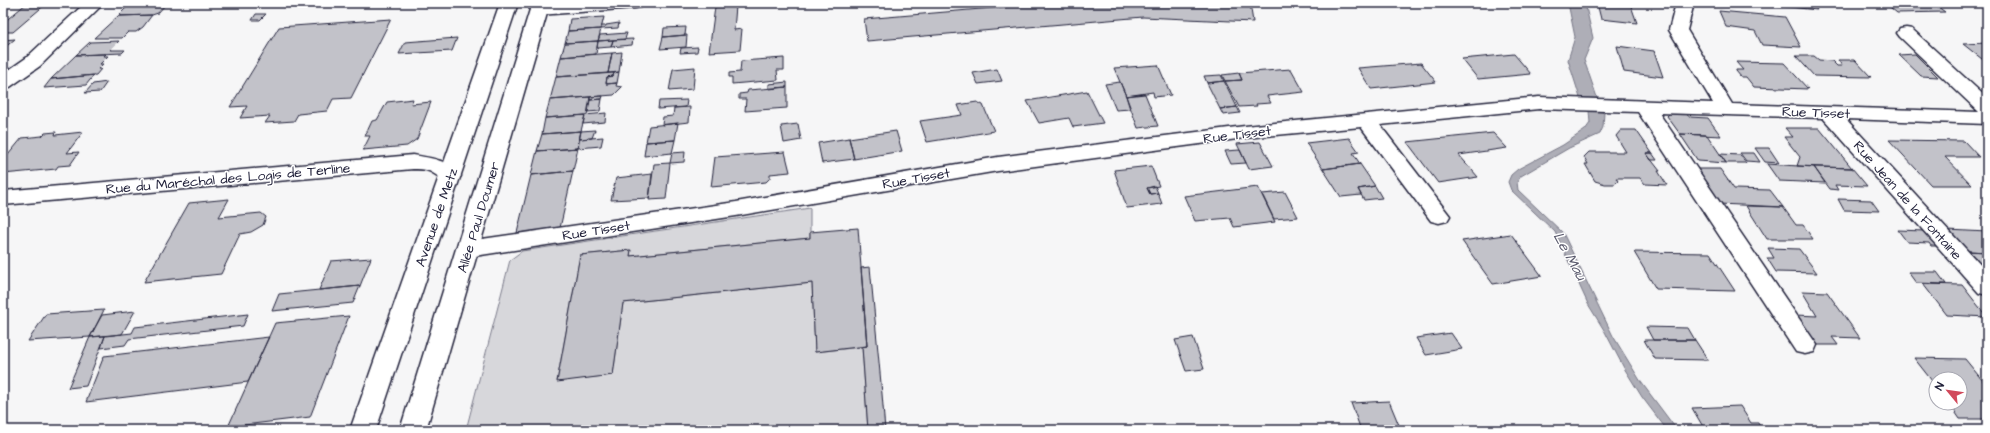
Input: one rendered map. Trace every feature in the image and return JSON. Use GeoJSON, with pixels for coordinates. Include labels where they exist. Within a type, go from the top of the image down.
{"type":"FeatureCollection","features":[{"type":"Feature","properties":{"kind":"street"},"geometry":{"type":"LineString","coordinates":[[3,83],[33,62],[95,3]]}},
{"type":"Feature","properties":{"kind":"street","name":"Avenue de Metz"},"geometry":{"type":"LineString","coordinates":[[363,430],[509,3]]}},
{"type":"Feature","properties":{"kind":"street"},"geometry":{"type":"LineString","coordinates":[[540,7],[635,3]]}},
{"type":"Feature","properties":{"kind":"street"},"geometry":{"type":"LineString","coordinates":[[1685,3],[1678,30],[1726,109]]}},
{"type":"Feature","properties":{"kind":"street","name":"Allée Paul Doumer"},"geometry":{"type":"LineString","coordinates":[[413,430],[540,7]]}},
{"type":"Feature","properties":{"kind":"street"},"geometry":{"type":"LineString","coordinates":[[1906,33],[1987,109]]}},
{"type":"Feature","properties":{"kind":"street","name":"Rue Tisset"},"geometry":{"type":"LineString","coordinates":[[468,249],[736,209],[998,164],[1245,132],[1539,103],[1987,118]]}},
{"type":"Feature","properties":{"kind":"street"},"geometry":{"type":"LineString","coordinates":[[1644,106],[1805,345]]}},
{"type":"Feature","properties":{"kind":"street","name":"Rue Jean de la Fontaine"},"geometry":{"type":"LineString","coordinates":[[1828,112],[1987,287]]}},
{"type":"Feature","properties":{"kind":"street"},"geometry":{"type":"LineString","coordinates":[[1366,120],[1439,216]]}},
{"type":"Feature","properties":{"kind":"street","name":"Rue du Maréchal des Logis de Terline"},"geometry":{"type":"LineString","coordinates":[[3,198],[413,162],[434,165],[450,176]]}},
{"type":"Feature","properties":{"kind":"shaded area"},"geometry":{"type":"Polygon","coordinates":[[[810,208],[810,238],[630,256],[630,250],[580,255],[557,381],[613,375],[623,303],[812,283],[815,352],[862,347],[868,430],[466,430],[510,260],[522,251],[810,208]]]}},
{"type":"Feature","properties":{"kind":"water"},"geometry":{"type":"Polygon","coordinates":[[[1568,3],[1585,3],[1593,38],[1584,60],[1599,103],[1582,104],[1568,60],[1575,37],[1568,3]]]}},
{"type":"Feature","properties":{"kind":"water","name":"Le Mau"},"geometry":{"type":"Polygon","coordinates":[[[1589,111],[1604,113],[1603,127],[1600,134],[1569,148],[1521,176],[1517,182],[1518,190],[1563,233],[1613,336],[1641,382],[1677,430],[1667,430],[1642,397],[1624,368],[1588,304],[1555,232],[1511,190],[1508,182],[1511,175],[1518,169],[1563,145],[1585,130],[1590,123],[1589,111]]]}},
{"type":"Feature","properties":{"kind":"building"},"geometry":{"type":"Polygon","coordinates":[[[27,3],[47,3],[13,32],[3,32],[3,23],[27,3]]]}},
{"type":"Feature","properties":{"kind":"building"},"geometry":{"type":"Polygon","coordinates":[[[131,3],[166,4],[158,13],[152,15],[118,16],[131,3]]]}},
{"type":"Feature","properties":{"kind":"building"},"geometry":{"type":"Polygon","coordinates":[[[1051,3],[1250,3],[1253,22],[1143,17],[867,41],[864,19],[1051,3]]]}},
{"type":"Feature","properties":{"kind":"building"},"geometry":{"type":"Polygon","coordinates":[[[1597,3],[1630,3],[1637,23],[1601,19],[1597,3]]]}},
{"type":"Feature","properties":{"kind":"building"},"geometry":{"type":"Polygon","coordinates":[[[1770,3],[1813,3],[1817,10],[1771,5],[1770,3]]]}},
{"type":"Feature","properties":{"kind":"building"},"geometry":{"type":"Polygon","coordinates":[[[1885,3],[1933,3],[1945,12],[1897,13],[1885,3]]]}},
{"type":"Feature","properties":{"kind":"building"},"geometry":{"type":"Polygon","coordinates":[[[736,6],[734,30],[742,29],[740,50],[709,52],[715,7],[736,6]]]}},
{"type":"Feature","properties":{"kind":"building"},"geometry":{"type":"Polygon","coordinates":[[[1719,11],[1785,17],[1801,47],[1762,45],[1755,31],[1726,27],[1719,11]]]}},
{"type":"Feature","properties":{"kind":"building"},"geometry":{"type":"Polygon","coordinates":[[[256,14],[266,14],[260,20],[252,20],[256,14]]]}},
{"type":"Feature","properties":{"kind":"building"},"geometry":{"type":"Polygon","coordinates":[[[152,15],[143,27],[136,32],[128,32],[122,38],[94,38],[118,16],[152,15]]]}},
{"type":"Feature","properties":{"kind":"building"},"geometry":{"type":"Polygon","coordinates":[[[604,17],[601,29],[568,31],[570,19],[604,17]]]}},
{"type":"Feature","properties":{"kind":"building"},"geometry":{"type":"Polygon","coordinates":[[[391,19],[351,98],[333,99],[327,111],[298,114],[294,121],[265,123],[270,116],[240,118],[247,106],[230,107],[279,27],[391,19]]]}},
{"type":"Feature","properties":{"kind":"building"},"geometry":{"type":"Polygon","coordinates":[[[619,23],[618,28],[601,29],[601,26],[619,23]]]}},
{"type":"Feature","properties":{"kind":"building"},"geometry":{"type":"Polygon","coordinates":[[[686,27],[685,35],[663,37],[664,28],[686,27]]]}},
{"type":"Feature","properties":{"kind":"building"},"geometry":{"type":"Polygon","coordinates":[[[601,29],[598,41],[565,43],[568,31],[601,29]]]}},
{"type":"Feature","properties":{"kind":"building"},"geometry":{"type":"Polygon","coordinates":[[[627,33],[625,39],[598,41],[600,35],[627,33]]]}},
{"type":"Feature","properties":{"kind":"building"},"geometry":{"type":"Polygon","coordinates":[[[687,35],[686,47],[660,49],[663,37],[687,35]]]}},
{"type":"Feature","properties":{"kind":"building"},"geometry":{"type":"Polygon","coordinates":[[[457,38],[452,51],[399,54],[405,42],[457,38]]]}},
{"type":"Feature","properties":{"kind":"building"},"geometry":{"type":"Polygon","coordinates":[[[15,39],[3,49],[3,40],[15,39]]]}},
{"type":"Feature","properties":{"kind":"building"},"geometry":{"type":"Polygon","coordinates":[[[633,39],[632,45],[611,47],[613,40],[633,39]]]}},
{"type":"Feature","properties":{"kind":"building"},"geometry":{"type":"Polygon","coordinates":[[[613,40],[611,47],[597,48],[598,41],[613,40]]]}},
{"type":"Feature","properties":{"kind":"building"},"geometry":{"type":"Polygon","coordinates":[[[119,41],[110,50],[125,50],[122,53],[76,55],[90,42],[119,41]]]}},
{"type":"Feature","properties":{"kind":"building"},"geometry":{"type":"Polygon","coordinates":[[[598,41],[596,54],[561,57],[565,43],[598,41]]]}},
{"type":"Feature","properties":{"kind":"building"},"geometry":{"type":"Polygon","coordinates":[[[1987,43],[1987,63],[1963,44],[1987,43]]]}},
{"type":"Feature","properties":{"kind":"building"},"geometry":{"type":"Polygon","coordinates":[[[1617,46],[1654,51],[1663,77],[1624,72],[1617,46]]]}},
{"type":"Feature","properties":{"kind":"building"},"geometry":{"type":"Polygon","coordinates":[[[698,47],[697,52],[680,53],[681,48],[698,47]]]}},
{"type":"Feature","properties":{"kind":"building"},"geometry":{"type":"Polygon","coordinates":[[[622,52],[619,72],[608,73],[612,53],[622,52]]]}},
{"type":"Feature","properties":{"kind":"building"},"geometry":{"type":"Polygon","coordinates":[[[612,53],[608,73],[556,77],[561,57],[612,53]]]}},
{"type":"Feature","properties":{"kind":"building"},"geometry":{"type":"Polygon","coordinates":[[[106,54],[104,56],[108,56],[100,64],[103,64],[98,69],[101,69],[96,75],[51,79],[76,55],[106,54]]]}},
{"type":"Feature","properties":{"kind":"building"},"geometry":{"type":"Polygon","coordinates":[[[1514,54],[1531,74],[1478,79],[1462,59],[1514,54]]]}},
{"type":"Feature","properties":{"kind":"building"},"geometry":{"type":"Polygon","coordinates":[[[1915,54],[1938,77],[1921,76],[1899,55],[1915,54]]]}},
{"type":"Feature","properties":{"kind":"building"},"geometry":{"type":"Polygon","coordinates":[[[1796,56],[1814,56],[1819,60],[1832,61],[1837,66],[1842,66],[1838,60],[1855,60],[1871,77],[1814,76],[1796,56]]]}},
{"type":"Feature","properties":{"kind":"building"},"geometry":{"type":"Polygon","coordinates":[[[784,58],[784,70],[777,70],[778,80],[732,84],[732,77],[729,77],[729,73],[740,72],[741,61],[784,58]]]}},
{"type":"Feature","properties":{"kind":"building"},"geometry":{"type":"Polygon","coordinates":[[[1736,62],[1784,63],[1808,89],[1754,87],[1746,77],[1741,77],[1736,71],[1743,70],[1736,62]]]}},
{"type":"Feature","properties":{"kind":"building"},"geometry":{"type":"Polygon","coordinates":[[[1421,63],[1436,82],[1371,89],[1358,68],[1421,63]]]}},
{"type":"Feature","properties":{"kind":"building"},"geometry":{"type":"Polygon","coordinates":[[[1158,65],[1171,95],[1154,97],[1153,92],[1126,96],[1114,68],[1158,65]]]}},
{"type":"Feature","properties":{"kind":"building"},"geometry":{"type":"Polygon","coordinates":[[[695,67],[693,89],[669,91],[673,69],[695,67]]]}},
{"type":"Feature","properties":{"kind":"building"},"geometry":{"type":"Polygon","coordinates":[[[997,69],[1002,81],[978,84],[973,73],[997,69]]]}},
{"type":"Feature","properties":{"kind":"building"},"geometry":{"type":"Polygon","coordinates":[[[1291,69],[1304,92],[1267,96],[1271,103],[1256,104],[1257,106],[1239,107],[1225,81],[1242,80],[1239,73],[1291,69]]]}},
{"type":"Feature","properties":{"kind":"building"},"geometry":{"type":"Polygon","coordinates":[[[619,72],[617,83],[606,84],[607,77],[613,76],[614,73],[619,72]]]}},
{"type":"Feature","properties":{"kind":"building"},"geometry":{"type":"Polygon","coordinates":[[[614,73],[613,76],[607,77],[606,84],[617,83],[616,86],[622,87],[614,95],[550,100],[556,77],[614,73]]]}},
{"type":"Feature","properties":{"kind":"building"},"geometry":{"type":"Polygon","coordinates":[[[1239,73],[1242,80],[1225,81],[1222,75],[1239,73]]]}},
{"type":"Feature","properties":{"kind":"building"},"geometry":{"type":"Polygon","coordinates":[[[94,75],[86,85],[44,88],[51,79],[94,75]]]}},
{"type":"Feature","properties":{"kind":"building"},"geometry":{"type":"Polygon","coordinates":[[[1221,75],[1224,81],[1207,83],[1204,76],[1221,75]]]}},
{"type":"Feature","properties":{"kind":"building"},"geometry":{"type":"Polygon","coordinates":[[[1224,81],[1237,107],[1220,109],[1207,83],[1224,81]]]}},
{"type":"Feature","properties":{"kind":"building"},"geometry":{"type":"Polygon","coordinates":[[[107,82],[100,92],[85,93],[93,84],[107,82]]]}},
{"type":"Feature","properties":{"kind":"building"},"geometry":{"type":"Polygon","coordinates":[[[787,82],[787,87],[769,89],[769,84],[787,82]]]}},
{"type":"Feature","properties":{"kind":"building"},"geometry":{"type":"Polygon","coordinates":[[[1120,82],[1130,109],[1116,110],[1105,84],[1120,82]]]}},
{"type":"Feature","properties":{"kind":"building"},"geometry":{"type":"Polygon","coordinates":[[[787,87],[787,108],[745,111],[746,99],[739,99],[739,94],[747,93],[748,90],[787,87]]]}},
{"type":"Feature","properties":{"kind":"building"},"geometry":{"type":"Polygon","coordinates":[[[1087,91],[1103,123],[1073,127],[1069,118],[1039,123],[1027,101],[1087,91]]]}},
{"type":"Feature","properties":{"kind":"building"},"geometry":{"type":"Polygon","coordinates":[[[1145,94],[1158,126],[1138,128],[1126,96],[1145,94]]]}},
{"type":"Feature","properties":{"kind":"building"},"geometry":{"type":"Polygon","coordinates":[[[603,96],[602,99],[590,100],[590,97],[603,96]]]}},
{"type":"Feature","properties":{"kind":"building"},"geometry":{"type":"Polygon","coordinates":[[[590,97],[587,115],[545,118],[550,100],[590,97]]]}},
{"type":"Feature","properties":{"kind":"building"},"geometry":{"type":"Polygon","coordinates":[[[413,99],[411,104],[431,102],[417,139],[407,146],[363,150],[370,136],[365,136],[372,121],[377,120],[387,102],[413,99]]]}},
{"type":"Feature","properties":{"kind":"building"},"geometry":{"type":"Polygon","coordinates":[[[602,99],[600,111],[588,112],[590,100],[602,99]]]}},
{"type":"Feature","properties":{"kind":"building"},"geometry":{"type":"Polygon","coordinates":[[[687,100],[686,107],[658,109],[659,101],[687,100]]]}},
{"type":"Feature","properties":{"kind":"building"},"geometry":{"type":"Polygon","coordinates":[[[977,102],[983,105],[994,131],[927,142],[920,121],[962,115],[958,105],[977,102]]]}},
{"type":"Feature","properties":{"kind":"building"},"geometry":{"type":"Polygon","coordinates":[[[690,107],[689,122],[662,125],[663,117],[673,116],[674,108],[690,107]]]}},
{"type":"Feature","properties":{"kind":"building"},"geometry":{"type":"Polygon","coordinates":[[[1237,107],[1240,113],[1223,115],[1220,109],[1237,107]]]}},
{"type":"Feature","properties":{"kind":"building"},"geometry":{"type":"Polygon","coordinates":[[[606,113],[605,122],[583,124],[585,115],[606,113]]]}},
{"type":"Feature","properties":{"kind":"building"},"geometry":{"type":"Polygon","coordinates":[[[1670,113],[1686,113],[1689,117],[1708,118],[1721,136],[1680,134],[1667,116],[1670,113]]]}},
{"type":"Feature","properties":{"kind":"building"},"geometry":{"type":"Polygon","coordinates":[[[585,115],[581,131],[542,134],[545,118],[585,115]]]}},
{"type":"Feature","properties":{"kind":"building"},"geometry":{"type":"Polygon","coordinates":[[[678,123],[675,140],[646,142],[649,126],[678,123]]]}},
{"type":"Feature","properties":{"kind":"building"},"geometry":{"type":"Polygon","coordinates":[[[798,124],[801,140],[784,143],[781,126],[798,124]]]}},
{"type":"Feature","properties":{"kind":"building"},"geometry":{"type":"Polygon","coordinates":[[[1785,128],[1819,128],[1852,168],[1797,166],[1800,157],[1784,137],[1793,137],[1785,128]]]}},
{"type":"Feature","properties":{"kind":"building"},"geometry":{"type":"Polygon","coordinates":[[[595,130],[592,138],[579,139],[581,131],[595,130]]]}},
{"type":"Feature","properties":{"kind":"building"},"geometry":{"type":"Polygon","coordinates":[[[1621,130],[1636,130],[1652,153],[1646,153],[1660,171],[1658,171],[1667,185],[1645,184],[1640,178],[1616,178],[1618,181],[1615,184],[1605,184],[1595,181],[1585,164],[1588,164],[1584,157],[1589,152],[1626,152],[1616,136],[1621,130]]]}},
{"type":"Feature","properties":{"kind":"building"},"geometry":{"type":"Polygon","coordinates":[[[581,131],[578,148],[537,151],[542,134],[581,131]]]}},
{"type":"Feature","properties":{"kind":"building"},"geometry":{"type":"Polygon","coordinates":[[[896,131],[902,151],[854,159],[849,138],[896,131]]]}},
{"type":"Feature","properties":{"kind":"building"},"geometry":{"type":"Polygon","coordinates":[[[56,132],[55,135],[83,132],[67,153],[79,152],[70,165],[58,166],[56,169],[3,174],[3,161],[22,138],[42,136],[45,133],[56,132]]]}},
{"type":"Feature","properties":{"kind":"building"},"geometry":{"type":"Polygon","coordinates":[[[1493,133],[1507,148],[1459,155],[1478,177],[1438,183],[1407,142],[1493,133]]]}},
{"type":"Feature","properties":{"kind":"building"},"geometry":{"type":"Polygon","coordinates":[[[1680,134],[1707,135],[1726,163],[1698,161],[1680,134]]]}},
{"type":"Feature","properties":{"kind":"building"},"geometry":{"type":"Polygon","coordinates":[[[603,137],[601,146],[578,148],[579,139],[603,137]]]}},
{"type":"Feature","properties":{"kind":"building"},"geometry":{"type":"Polygon","coordinates":[[[849,138],[854,159],[822,163],[818,143],[849,138]]]}},
{"type":"Feature","properties":{"kind":"building"},"geometry":{"type":"Polygon","coordinates":[[[1349,138],[1359,152],[1353,153],[1360,164],[1323,169],[1306,143],[1349,138]]]}},
{"type":"Feature","properties":{"kind":"building"},"geometry":{"type":"Polygon","coordinates":[[[675,140],[672,153],[644,156],[646,142],[675,140]]]}},
{"type":"Feature","properties":{"kind":"building"},"geometry":{"type":"Polygon","coordinates":[[[1889,140],[1964,141],[1979,157],[1945,157],[1972,185],[1931,185],[1889,140]]]}},
{"type":"Feature","properties":{"kind":"building"},"geometry":{"type":"Polygon","coordinates":[[[1260,142],[1273,166],[1249,169],[1237,144],[1260,142]]]}},
{"type":"Feature","properties":{"kind":"building"},"geometry":{"type":"Polygon","coordinates":[[[578,148],[573,171],[531,175],[537,151],[578,148]]]}},
{"type":"Feature","properties":{"kind":"building"},"geometry":{"type":"Polygon","coordinates":[[[1755,148],[1769,148],[1779,163],[1765,162],[1755,148]]]}},
{"type":"Feature","properties":{"kind":"building"},"geometry":{"type":"Polygon","coordinates":[[[1240,150],[1246,163],[1231,164],[1225,151],[1240,150]]]}},
{"type":"Feature","properties":{"kind":"building"},"geometry":{"type":"Polygon","coordinates":[[[685,152],[684,162],[670,163],[672,153],[685,152]]]}},
{"type":"Feature","properties":{"kind":"building"},"geometry":{"type":"Polygon","coordinates":[[[785,152],[790,172],[770,174],[770,178],[766,182],[711,187],[715,157],[785,152]]]}},
{"type":"Feature","properties":{"kind":"building"},"geometry":{"type":"Polygon","coordinates":[[[1646,153],[1652,153],[1657,160],[1651,160],[1646,153]]]}},
{"type":"Feature","properties":{"kind":"building"},"geometry":{"type":"Polygon","coordinates":[[[1740,153],[1754,153],[1760,162],[1746,161],[1740,153]]]}},
{"type":"Feature","properties":{"kind":"building"},"geometry":{"type":"Polygon","coordinates":[[[1720,154],[1740,155],[1746,163],[1726,163],[1720,154]]]}},
{"type":"Feature","properties":{"kind":"building"},"geometry":{"type":"Polygon","coordinates":[[[670,163],[666,199],[649,200],[654,164],[670,163]]]}},
{"type":"Feature","properties":{"kind":"building"},"geometry":{"type":"Polygon","coordinates":[[[1360,164],[1375,186],[1358,189],[1361,195],[1341,197],[1323,169],[1360,164]]]}},
{"type":"Feature","properties":{"kind":"building"},"geometry":{"type":"Polygon","coordinates":[[[1767,164],[1814,167],[1825,183],[1779,181],[1767,164]]]}},
{"type":"Feature","properties":{"kind":"building"},"geometry":{"type":"Polygon","coordinates":[[[1151,166],[1159,186],[1147,188],[1150,194],[1158,193],[1162,204],[1127,208],[1114,170],[1151,166]]]}},
{"type":"Feature","properties":{"kind":"building"},"geometry":{"type":"Polygon","coordinates":[[[1814,167],[1852,168],[1867,186],[1835,185],[1838,190],[1830,189],[1814,167]]]}},
{"type":"Feature","properties":{"kind":"building"},"geometry":{"type":"Polygon","coordinates":[[[1694,169],[1720,169],[1734,189],[1770,190],[1783,207],[1719,204],[1694,169]]]}},
{"type":"Feature","properties":{"kind":"building"},"geometry":{"type":"Polygon","coordinates":[[[573,171],[560,228],[517,233],[531,175],[573,171]]]}},
{"type":"Feature","properties":{"kind":"building"},"geometry":{"type":"Polygon","coordinates":[[[652,174],[649,198],[611,200],[616,178],[652,174]]]}},
{"type":"Feature","properties":{"kind":"building"},"geometry":{"type":"Polygon","coordinates":[[[1155,186],[1158,193],[1150,194],[1147,188],[1155,186]]]}},
{"type":"Feature","properties":{"kind":"building"},"geometry":{"type":"Polygon","coordinates":[[[1375,186],[1382,198],[1364,200],[1358,189],[1375,186]]]}},
{"type":"Feature","properties":{"kind":"building"},"geometry":{"type":"Polygon","coordinates":[[[1258,187],[1275,222],[1234,227],[1230,218],[1195,221],[1184,196],[1258,187]]]}},
{"type":"Feature","properties":{"kind":"building"},"geometry":{"type":"Polygon","coordinates":[[[1285,192],[1298,217],[1274,219],[1262,194],[1285,192]]]}},
{"type":"Feature","properties":{"kind":"building"},"geometry":{"type":"Polygon","coordinates":[[[229,199],[219,217],[261,213],[266,217],[263,225],[251,232],[240,234],[221,274],[144,282],[189,203],[229,199]]]}},
{"type":"Feature","properties":{"kind":"building"},"geometry":{"type":"Polygon","coordinates":[[[1838,199],[1871,200],[1879,211],[1844,210],[1838,199]]]}},
{"type":"Feature","properties":{"kind":"building"},"geometry":{"type":"Polygon","coordinates":[[[1746,206],[1783,207],[1796,225],[1803,225],[1813,239],[1767,239],[1746,206]]]}},
{"type":"Feature","properties":{"kind":"building"},"geometry":{"type":"Polygon","coordinates":[[[858,228],[867,346],[815,352],[812,283],[623,303],[613,375],[557,382],[580,255],[631,250],[630,256],[810,238],[810,232],[858,228]]]}},
{"type":"Feature","properties":{"kind":"building"},"geometry":{"type":"Polygon","coordinates":[[[1898,230],[1924,231],[1938,246],[1931,246],[1929,243],[1907,242],[1898,230]]]}},
{"type":"Feature","properties":{"kind":"building"},"geometry":{"type":"Polygon","coordinates":[[[1948,230],[1987,232],[1987,252],[1968,251],[1948,230]]]}},
{"type":"Feature","properties":{"kind":"building"},"geometry":{"type":"Polygon","coordinates":[[[1511,234],[1542,276],[1493,284],[1462,241],[1511,234]]]}},
{"type":"Feature","properties":{"kind":"building"},"geometry":{"type":"Polygon","coordinates":[[[1768,248],[1799,249],[1817,273],[1776,272],[1767,258],[1774,258],[1768,248]]]}},
{"type":"Feature","properties":{"kind":"building"},"geometry":{"type":"Polygon","coordinates":[[[1968,251],[1987,252],[1987,271],[1986,271],[1968,251]]]}},
{"type":"Feature","properties":{"kind":"building"},"geometry":{"type":"Polygon","coordinates":[[[1634,252],[1710,253],[1735,291],[1656,289],[1634,252]]]}},
{"type":"Feature","properties":{"kind":"building"},"geometry":{"type":"Polygon","coordinates":[[[371,258],[360,286],[319,290],[331,261],[371,258]]]}},
{"type":"Feature","properties":{"kind":"building"},"geometry":{"type":"Polygon","coordinates":[[[870,267],[885,430],[868,430],[862,347],[867,346],[861,268],[870,267]]]}},
{"type":"Feature","properties":{"kind":"building"},"geometry":{"type":"Polygon","coordinates":[[[1908,272],[1937,272],[1946,284],[1916,283],[1908,272]]]}},
{"type":"Feature","properties":{"kind":"building"},"geometry":{"type":"Polygon","coordinates":[[[1923,284],[1962,285],[1987,317],[1947,315],[1923,284]]]}},
{"type":"Feature","properties":{"kind":"building"},"geometry":{"type":"Polygon","coordinates":[[[360,286],[353,303],[272,311],[279,294],[360,286]]]}},
{"type":"Feature","properties":{"kind":"building"},"geometry":{"type":"Polygon","coordinates":[[[1802,291],[1827,292],[1860,338],[1832,337],[1838,345],[1816,345],[1796,315],[1817,316],[1802,291]]]}},
{"type":"Feature","properties":{"kind":"building"},"geometry":{"type":"Polygon","coordinates":[[[104,310],[90,337],[28,341],[46,314],[104,310]]]}},
{"type":"Feature","properties":{"kind":"building"},"geometry":{"type":"Polygon","coordinates":[[[135,311],[122,334],[90,337],[102,315],[135,311]]]}},
{"type":"Feature","properties":{"kind":"building"},"geometry":{"type":"Polygon","coordinates":[[[248,314],[243,326],[129,339],[125,345],[101,348],[105,336],[132,333],[135,327],[248,314]]]}},
{"type":"Feature","properties":{"kind":"building"},"geometry":{"type":"Polygon","coordinates":[[[349,316],[310,417],[228,427],[275,323],[349,316]]]}},
{"type":"Feature","properties":{"kind":"building"},"geometry":{"type":"Polygon","coordinates":[[[1646,327],[1688,328],[1695,340],[1653,340],[1646,327]]]}},
{"type":"Feature","properties":{"kind":"building"},"geometry":{"type":"Polygon","coordinates":[[[1451,333],[1462,349],[1426,355],[1416,338],[1451,333]]]}},
{"type":"Feature","properties":{"kind":"building"},"geometry":{"type":"Polygon","coordinates":[[[105,336],[86,386],[68,388],[90,337],[105,336]]]}},
{"type":"Feature","properties":{"kind":"building"},"geometry":{"type":"Polygon","coordinates":[[[269,337],[248,382],[86,402],[104,356],[269,337]]]}},
{"type":"Feature","properties":{"kind":"building"},"geometry":{"type":"Polygon","coordinates":[[[1193,337],[1204,369],[1186,371],[1175,340],[1193,337]]]}},
{"type":"Feature","properties":{"kind":"building"},"geometry":{"type":"Polygon","coordinates":[[[1644,340],[1695,340],[1708,360],[1655,359],[1644,340]]]}},
{"type":"Feature","properties":{"kind":"building"},"geometry":{"type":"Polygon","coordinates":[[[1914,358],[1965,359],[1987,386],[1987,419],[1960,419],[1954,411],[1968,411],[1968,371],[1928,371],[1928,376],[1914,358]]]}},
{"type":"Feature","properties":{"kind":"building"},"geometry":{"type":"Polygon","coordinates":[[[1389,401],[1401,430],[1361,430],[1351,403],[1389,401]]]}},
{"type":"Feature","properties":{"kind":"building"},"geometry":{"type":"Polygon","coordinates":[[[1740,406],[1751,423],[1758,423],[1762,430],[1705,430],[1692,408],[1740,406]]]}}]}
